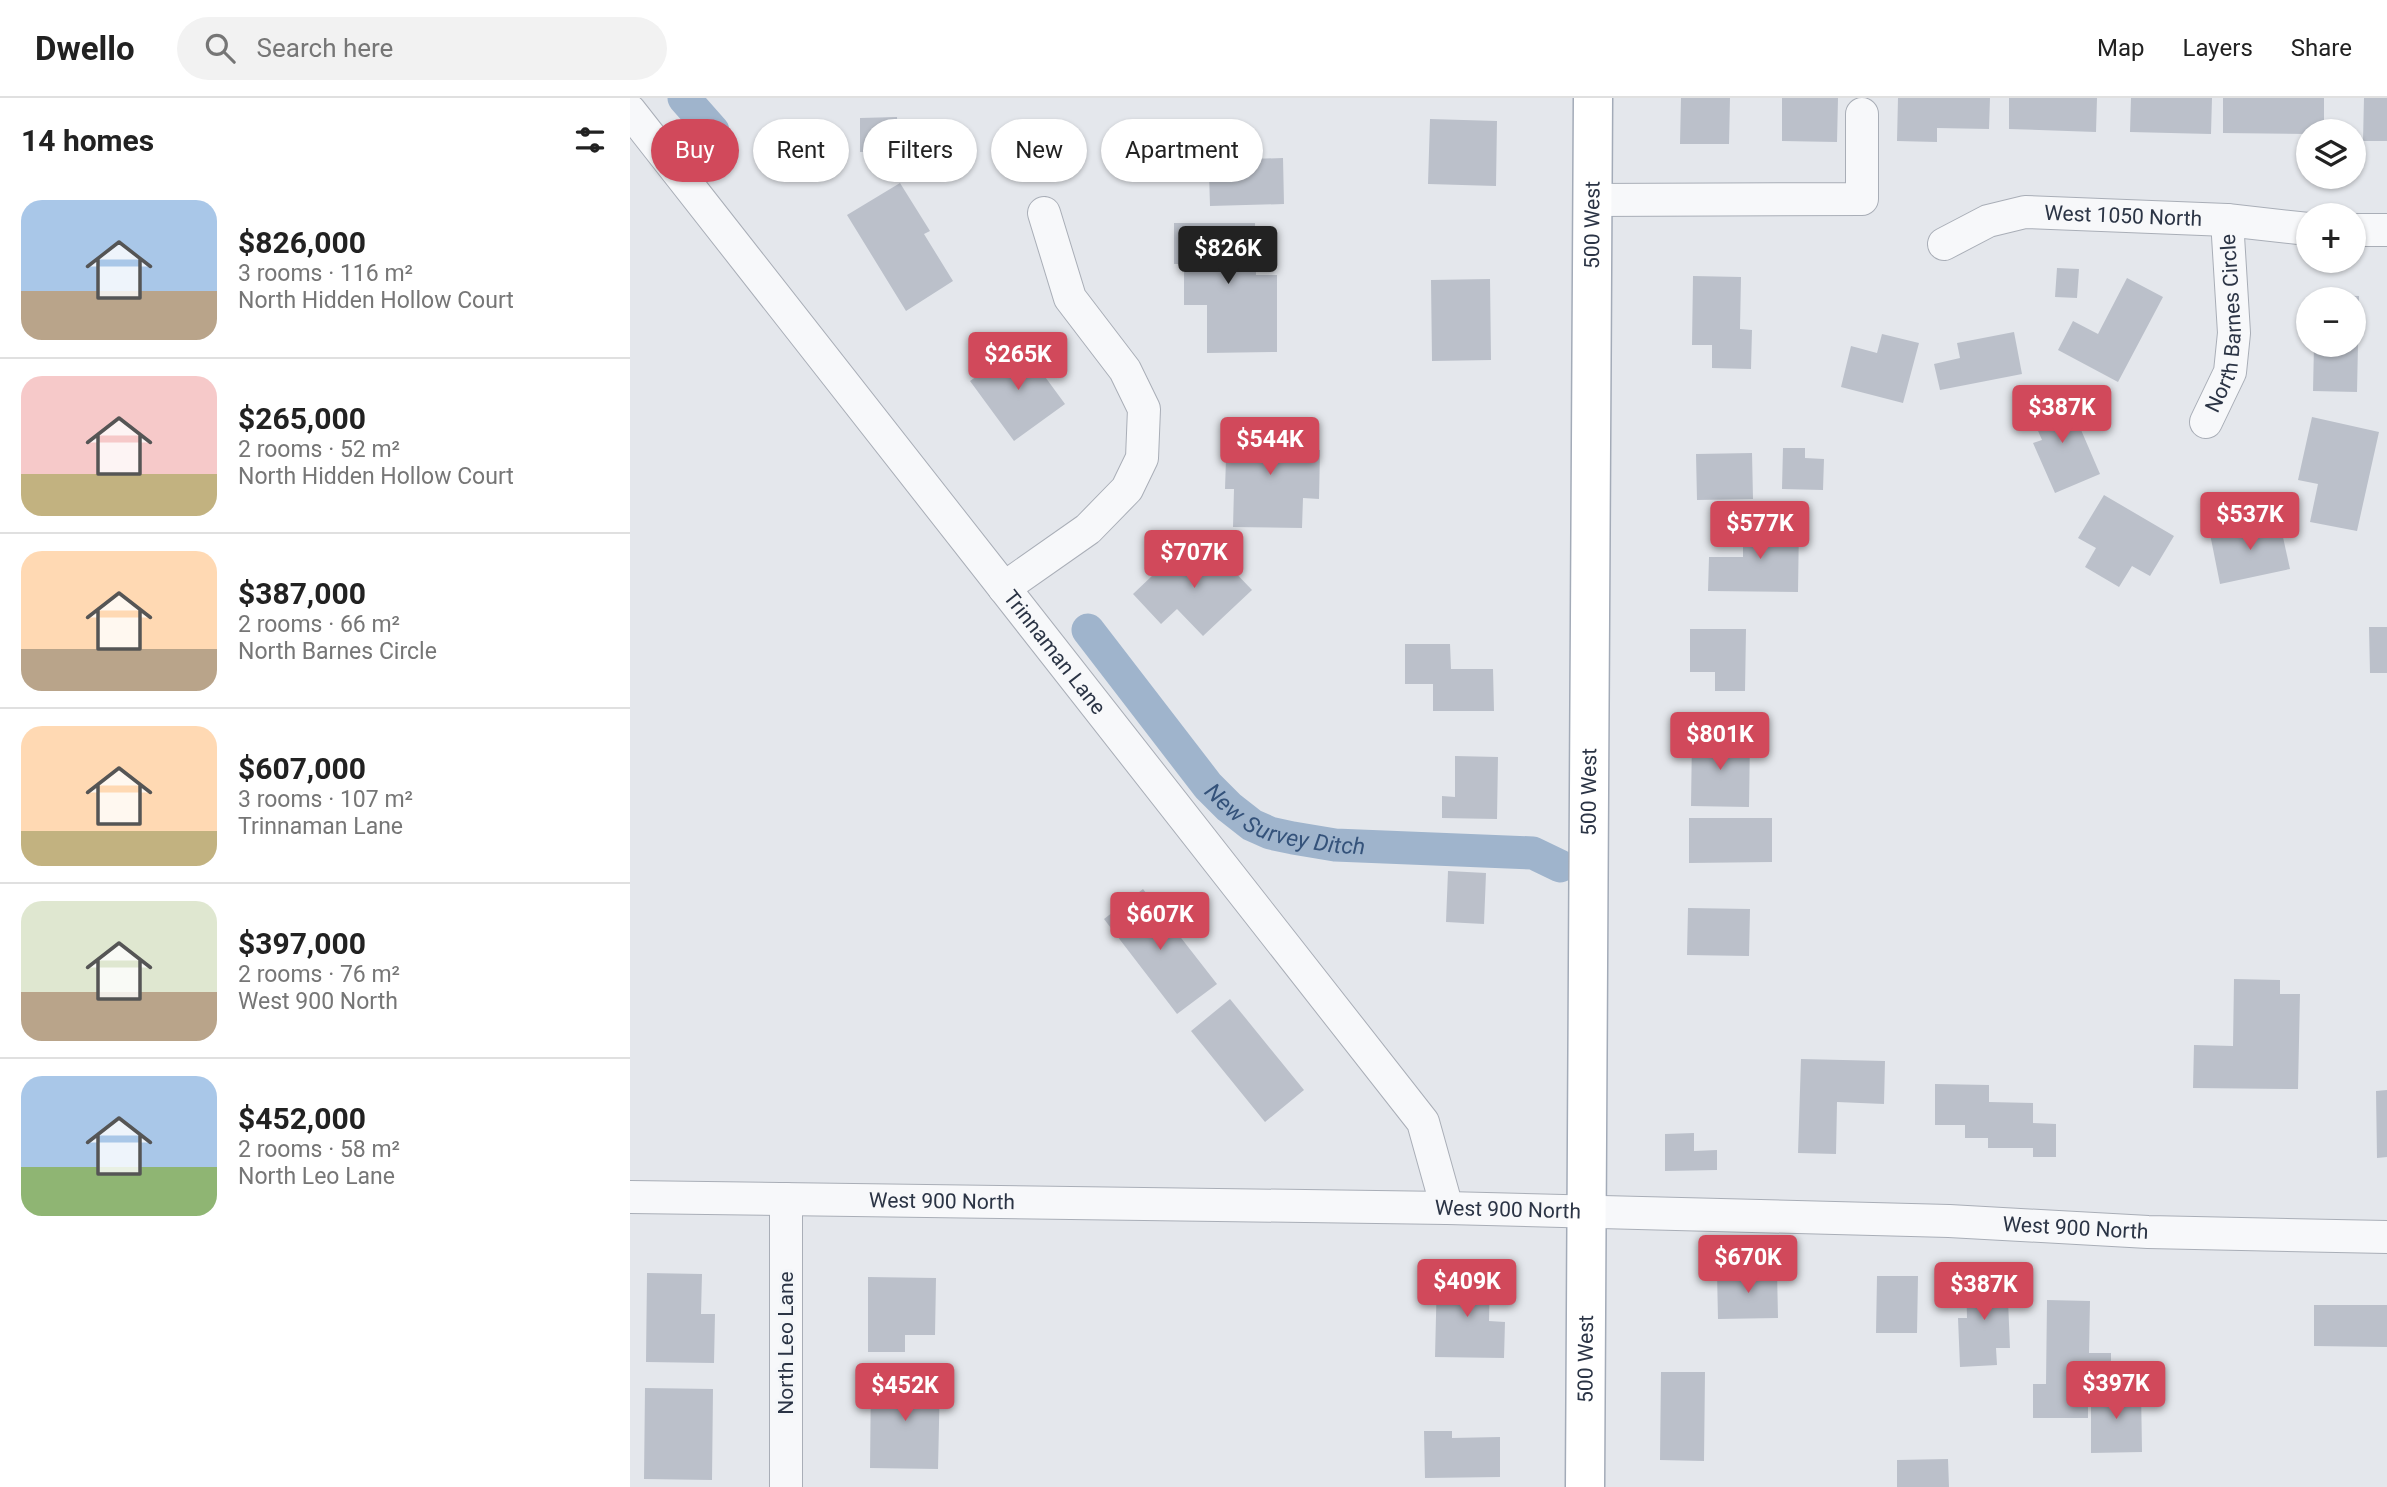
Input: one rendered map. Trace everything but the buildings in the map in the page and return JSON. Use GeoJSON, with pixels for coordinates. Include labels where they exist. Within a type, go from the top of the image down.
{"type":"FeatureCollection","features":[{"type":"Feature","properties":{"kind":"main road","name":"500 West"},"geometry":{"type":"LineString","coordinates":[[1585,1487],[1593,98]]}},
{"type":"Feature","properties":{"kind":"street","name":"Trinnaman Lane"},"geometry":{"type":"LineString","coordinates":[[630,111],[1423,1122],[1447,1208]]}},
{"type":"Feature","properties":{"kind":"street"},"geometry":{"type":"LineString","coordinates":[[1592,200],[1862,199],[1862,114]]}},
{"type":"Feature","properties":{"kind":"street","name":"West 1050 North"},"geometry":{"type":"LineString","coordinates":[[1944,244],[1988,221],[2025,212],[2227,220],[2296,228]]}},
{"type":"Feature","properties":{"kind":"street"},"geometry":{"type":"LineString","coordinates":[[1004,588],[1087,529],[1127,489],[1142,458],[1143,409],[1125,370],[1070,298],[1044,213]]}},
{"type":"Feature","properties":{"kind":"street","name":"North Barnes Circle"},"geometry":{"type":"LineString","coordinates":[[2206,422],[2231,372],[2234,333],[2227,220]]}},
{"type":"Feature","properties":{"kind":"street"},"geometry":{"type":"LineString","coordinates":[[2366,230],[2387,230]]}},
{"type":"Feature","properties":{"kind":"street","name":"West 900 North"},"geometry":{"type":"LineString","coordinates":[[630,1197],[1447,1208],[1949,1222],[2148,1232],[2387,1237]]}},
{"type":"Feature","properties":{"kind":"street","name":"North Leo Lane"},"geometry":{"type":"LineString","coordinates":[[786,1199],[786,1487]]}},
{"type":"Feature","properties":{"kind":"waterway","name":"New Survey Ditch"},"geometry":{"type":"LineString","coordinates":[[684,98],[702,119]]}},
{"type":"Feature","properties":{"kind":"waterway","name":"New Survey Ditch"},"geometry":{"type":"LineString","coordinates":[[1088,630],[1208,786],[1252,825],[1270,833],[1335,845],[1533,853],[1560,866]]}}]}
